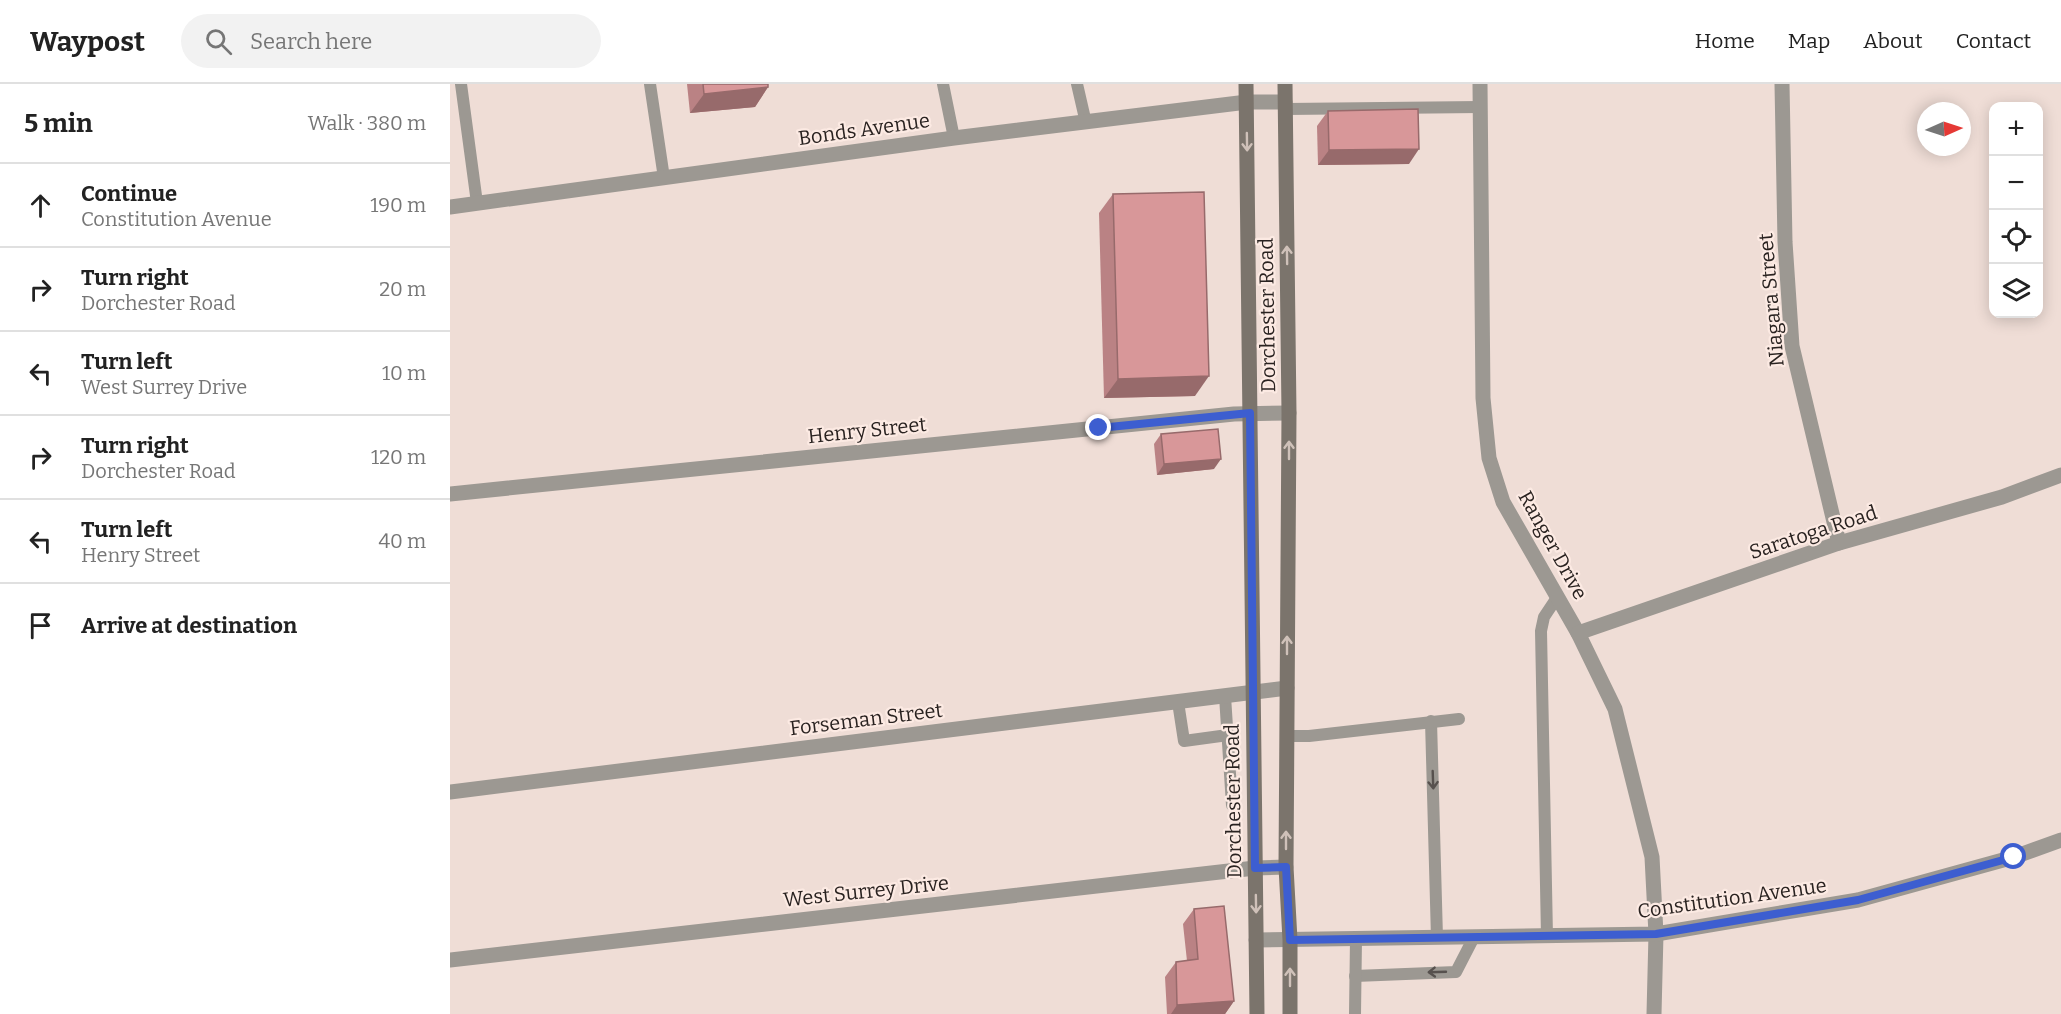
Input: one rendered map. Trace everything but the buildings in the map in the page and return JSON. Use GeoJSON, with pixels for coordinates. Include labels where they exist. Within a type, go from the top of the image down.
{"type":"FeatureCollection","features":[{"type":"Feature","properties":{"kind":"main road","name":"Dorchester Road"},"geometry":{"type":"LineString","coordinates":[[1246,84],[1257,1014]]}},
{"type":"Feature","properties":{"kind":"main road","name":"Dorchester Road"},"geometry":{"type":"LineString","coordinates":[[1285,84],[1289,413],[1286,867],[1290,940],[1290,1014]]}},
{"type":"Feature","properties":{"kind":"street","name":"Ranger Drive"},"geometry":{"type":"LineString","coordinates":[[1480,84],[1483,398],[1489,458],[1503,502],[1558,596],[1615,709],[1652,857],[1656,934],[1654,1014]]}},
{"type":"Feature","properties":{"kind":"street","name":"Niagara Street"},"geometry":{"type":"LineString","coordinates":[[1782,84],[1785,242],[1792,346],[1839,543]]}},
{"type":"Feature","properties":{"kind":"street","name":"Bonds Avenue"},"geometry":{"type":"LineString","coordinates":[[450,207],[954,138],[1247,102],[1286,106]]}},
{"type":"Feature","properties":{"kind":"street","name":"Henry Street"},"geometry":{"type":"LineString","coordinates":[[450,494],[1250,413],[1289,413]]}},
{"type":"Feature","properties":{"kind":"street","name":"Saratoga Road"},"geometry":{"type":"LineString","coordinates":[[1578,633],[1839,543],[2002,497],[2061,476]]}},
{"type":"Feature","properties":{"kind":"street","name":"Forseman Street"},"geometry":{"type":"LineString","coordinates":[[450,792],[1287,688]]}},
{"type":"Feature","properties":{"kind":"street","name":"Constitution Avenue"},"geometry":{"type":"LineString","coordinates":[[1256,940],[1656,934],[1858,900],[2014,857],[2061,840]]}},
{"type":"Feature","properties":{"kind":"street","name":"West Surrey Drive"},"geometry":{"type":"LineString","coordinates":[[450,960],[1255,868],[1286,867]]}},
{"type":"Feature","properties":{"kind":"lane"},"geometry":{"type":"LineString","coordinates":[[461,84],[477,203]]}},
{"type":"Feature","properties":{"kind":"lane"},"geometry":{"type":"LineString","coordinates":[[650,84],[664,178]]}},
{"type":"Feature","properties":{"kind":"lane"},"geometry":{"type":"LineString","coordinates":[[943,84],[954,138]]}},
{"type":"Feature","properties":{"kind":"lane"},"geometry":{"type":"LineString","coordinates":[[1077,84],[1086,123]]}},
{"type":"Feature","properties":{"kind":"lane"},"geometry":{"type":"LineString","coordinates":[[1286,106],[1480,107]]}},
{"type":"Feature","properties":{"kind":"lane"},"geometry":{"type":"LineString","coordinates":[[1547,936],[1541,631],[1544,617],[1558,596]]}},
{"type":"Feature","properties":{"kind":"lane"},"geometry":{"type":"LineString","coordinates":[[1226,696],[1232,806]]}},
{"type":"Feature","properties":{"kind":"lane"},"geometry":{"type":"LineString","coordinates":[[1178,702],[1184,741],[1228,735]]}},
{"type":"Feature","properties":{"kind":"lane"},"geometry":{"type":"LineString","coordinates":[[1287,736],[1309,736],[1459,718]]}},
{"type":"Feature","properties":{"kind":"lane"},"geometry":{"type":"LineString","coordinates":[[1431,721],[1437,938]]}},
{"type":"Feature","properties":{"kind":"lane"},"geometry":{"type":"LineString","coordinates":[[1355,976],[1456,972],[1474,937]]}},
{"type":"Feature","properties":{"kind":"lane"},"geometry":{"type":"LineString","coordinates":[[1355,1014],[1356,939]]}},
{"type":"Feature","properties":{"kind":"route"},"geometry":{"type":"LineString","coordinates":[[1099,428],[1250,413],[1255,868],[1286,867],[1290,940],[1656,934],[1858,900],[2014,857]]}}]}
